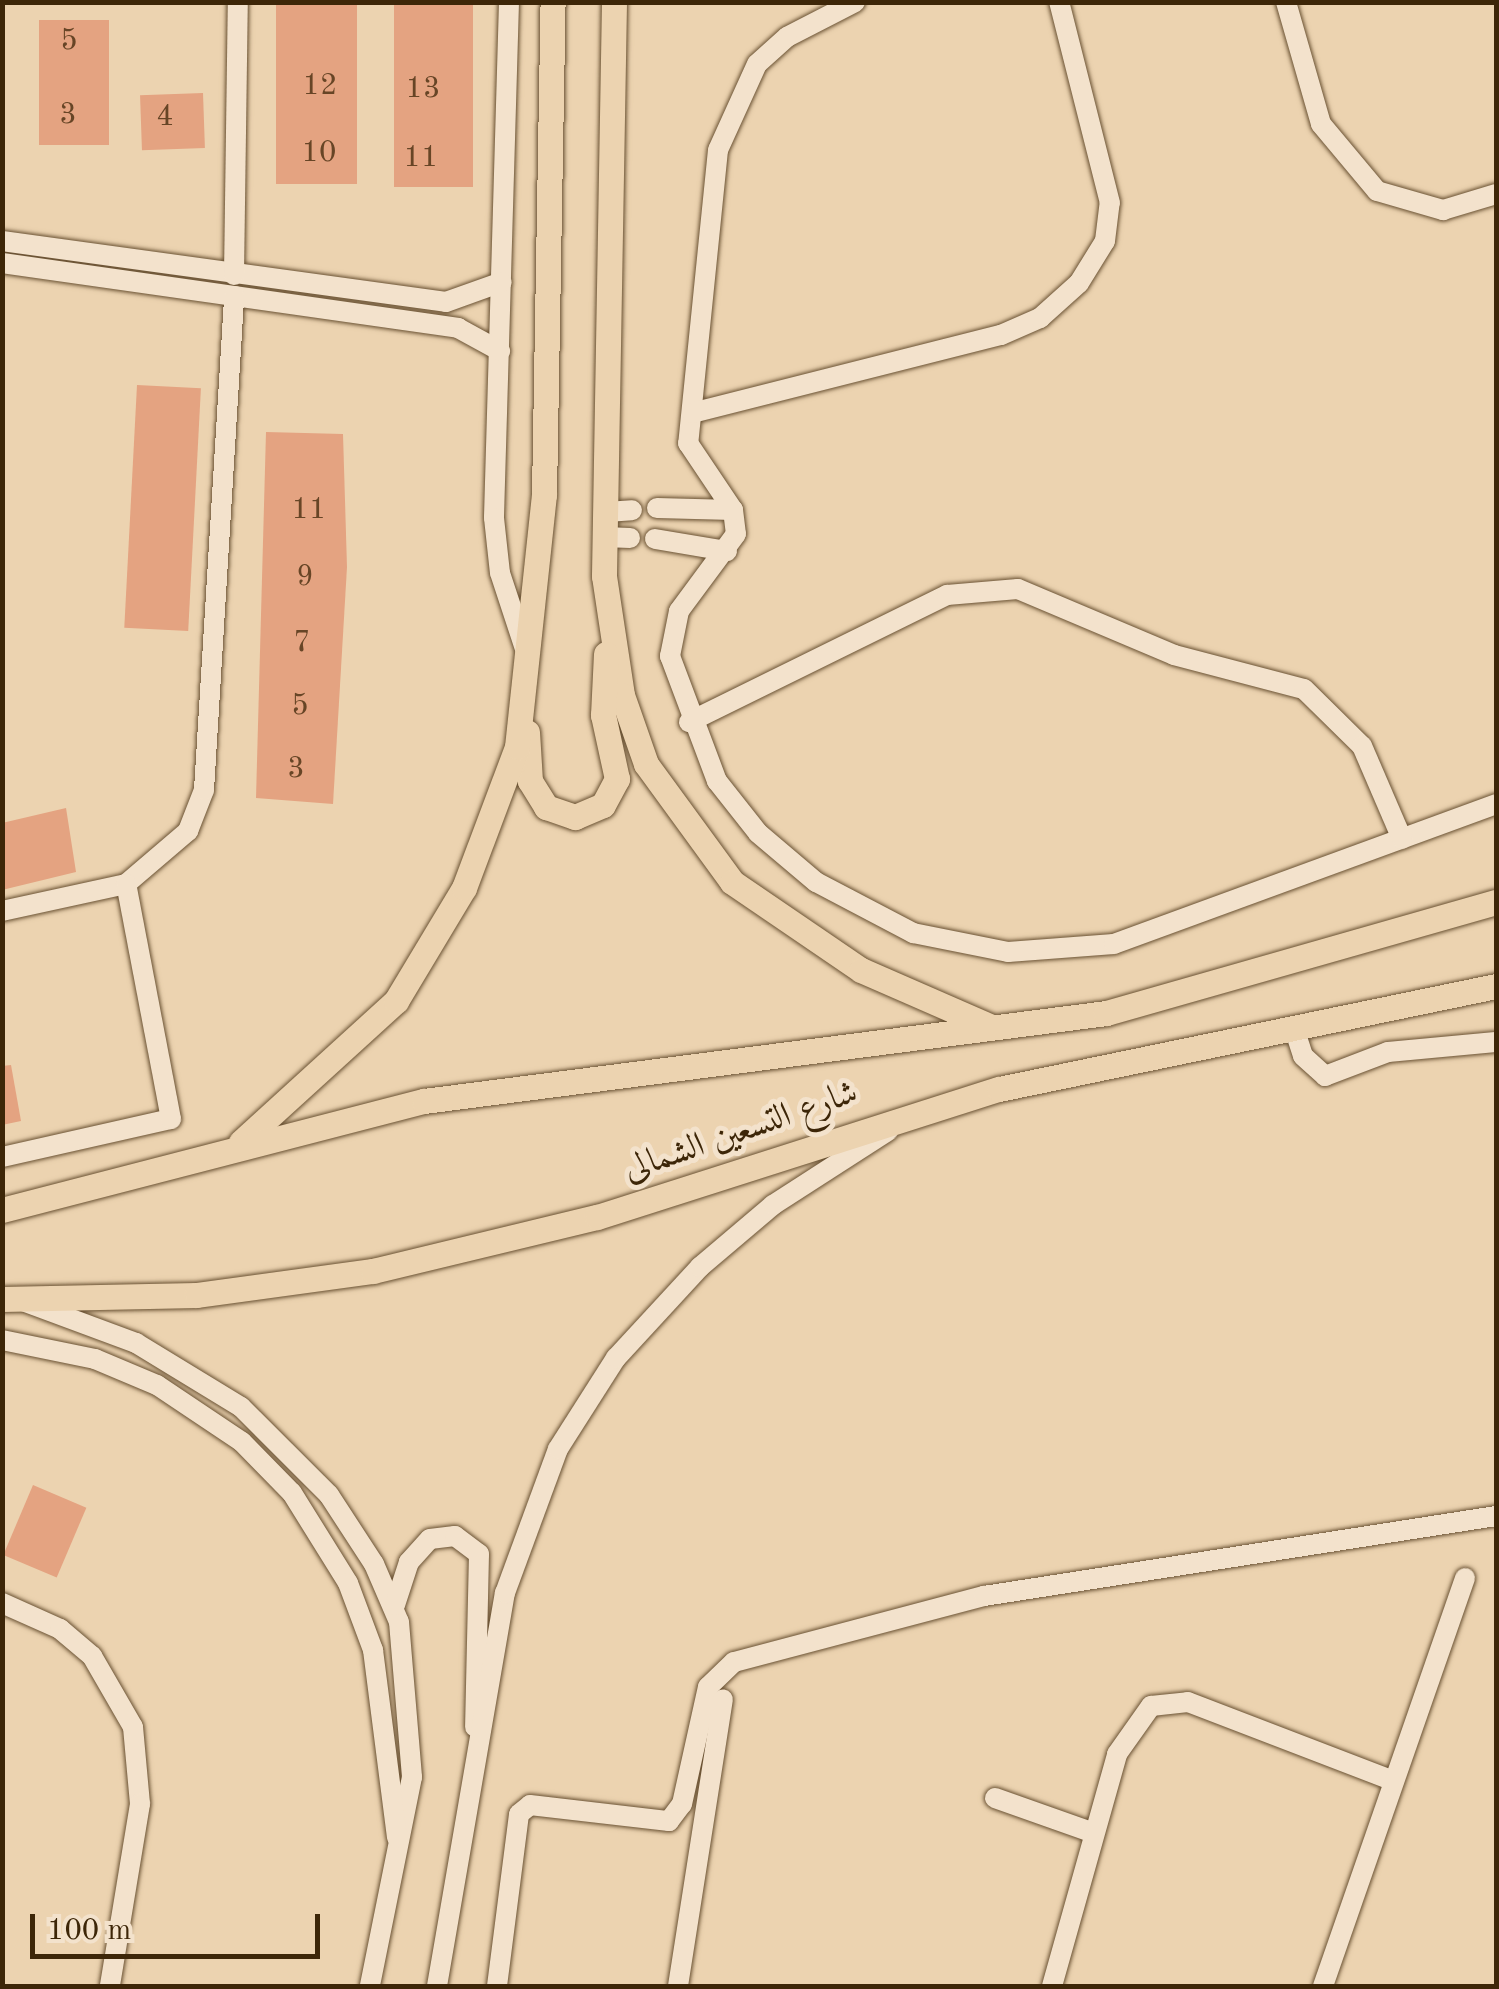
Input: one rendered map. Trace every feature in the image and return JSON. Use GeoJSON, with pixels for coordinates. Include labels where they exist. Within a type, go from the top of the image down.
{"type":"FeatureCollection","features":[{"type":"Feature","properties":{"kind":"main road"},"geometry":{"type":"LineString","coordinates":[[236,1147],[362,1040],[415,972],[485,840],[526,707],[532,667],[554,2]]}},
{"type":"Feature","properties":{"kind":"main road"},"geometry":{"type":"LineString","coordinates":[[526,707],[539,800],[565,816],[595,812],[618,778],[602,693],[611,636],[618,524],[614,2]]}},
{"type":"Feature","properties":{"kind":"main road"},"geometry":{"type":"LineString","coordinates":[[611,636],[646,764],[732,882],[862,970],[994,1028]]}},
{"type":"Feature","properties":{"kind":"main road","name":"شارع التسعين الشمالى"},"geometry":{"type":"LineString","coordinates":[[2,1210],[236,1147],[523,1084],[994,1028],[1147,1004],[1496,902]]}},
{"type":"Feature","properties":{"kind":"main road","name":"شارع التسعين الشمالى"},"geometry":{"type":"LineString","coordinates":[[9,1299],[197,1295],[373,1271],[597,1217],[921,1110],[1496,986]]}},
{"type":"Feature","properties":{"kind":"street"},"geometry":{"type":"LineString","coordinates":[[2,910],[126,884],[188,830],[204,790],[234,285],[238,2]]}},
{"type":"Feature","properties":{"kind":"street"},"geometry":{"type":"LineString","coordinates":[[509,2],[500,351],[500,573],[532,667]]}},
{"type":"Feature","properties":{"kind":"street"},"geometry":{"type":"LineString","coordinates":[[613,46],[627,2]]}},
{"type":"Feature","properties":{"kind":"street"},"geometry":{"type":"LineString","coordinates":[[856,2],[787,36],[732,103],[718,150],[690,454],[733,510],[727,551],[672,630],[670,656],[689,722],[718,781],[758,834],[816,882],[913,933],[1008,952],[1114,944],[1496,804]]}},
{"type":"Feature","properties":{"kind":"street"},"geometry":{"type":"LineString","coordinates":[[692,413],[1001,335],[1040,318],[1079,283],[1104,240],[1110,203],[1059,2]]}},
{"type":"Feature","properties":{"kind":"street"},"geometry":{"type":"LineString","coordinates":[[1286,2],[1321,124],[1377,191],[1443,210],[1496,194]]}},
{"type":"Feature","properties":{"kind":"street"},"geometry":{"type":"LineString","coordinates":[[2,225],[3,242],[458,328],[500,351]]}},
{"type":"Feature","properties":{"kind":"street"},"geometry":{"type":"LineString","coordinates":[[2,263],[446,302],[502,282]]}},
{"type":"Feature","properties":{"kind":"street"},"geometry":{"type":"LineString","coordinates":[[657,508],[733,510]]}},
{"type":"Feature","properties":{"kind":"street"},"geometry":{"type":"LineString","coordinates":[[654,539],[727,551]]}},
{"type":"Feature","properties":{"kind":"street"},"geometry":{"type":"LineString","coordinates":[[689,722],[948,595],[1018,590],[1174,655],[1304,688],[1362,746],[1402,839]]}},
{"type":"Feature","properties":{"kind":"street"},"geometry":{"type":"LineString","coordinates":[[2,1157],[171,1119],[126,884]]}},
{"type":"Feature","properties":{"kind":"street"},"geometry":{"type":"LineString","coordinates":[[1294,1028],[1303,1056],[1325,1076],[1397,1050],[1496,1042]]}},
{"type":"Feature","properties":{"kind":"street"},"geometry":{"type":"LineString","coordinates":[[437,1986],[515,1555],[542,1481],[595,1387],[748,1224],[921,1110]]}},
{"type":"Feature","properties":{"kind":"street"},"geometry":{"type":"LineString","coordinates":[[2,1200],[32,1204]]}},
{"type":"Feature","properties":{"kind":"street"},"geometry":{"type":"LineString","coordinates":[[9,1299],[136,1343],[241,1408],[329,1495],[395,1605],[412,1734],[399,1853],[370,1986]]}},
{"type":"Feature","properties":{"kind":"street"},"geometry":{"type":"LineString","coordinates":[[2,1340],[78,1354],[157,1384],[242,1442],[292,1493],[348,1583],[373,1650],[399,1853]]}},
{"type":"Feature","properties":{"kind":"street"},"geometry":{"type":"LineString","coordinates":[[497,1986],[523,1808],[669,1821],[682,1804],[708,1687],[726,1666],[984,1596],[1496,1516]]}},
{"type":"Feature","properties":{"kind":"street"},"geometry":{"type":"LineString","coordinates":[[395,1605],[409,1562],[430,1539],[456,1536],[479,1554],[478,1744]]}},
{"type":"Feature","properties":{"kind":"street"},"geometry":{"type":"LineString","coordinates":[[1323,1986],[1391,1780],[1466,1578]]}},
{"type":"Feature","properties":{"kind":"street"},"geometry":{"type":"LineString","coordinates":[[2,1603],[60,1629],[92,1656],[133,1727],[140,1804],[110,1986]]}},
{"type":"Feature","properties":{"kind":"street"},"geometry":{"type":"LineString","coordinates":[[678,1986],[723,1700]]}},
{"type":"Feature","properties":{"kind":"street"},"geometry":{"type":"LineString","coordinates":[[1052,1986],[1125,1733],[1169,1701],[1391,1780]]}},
{"type":"Feature","properties":{"kind":"street"},"geometry":{"type":"LineString","coordinates":[[995,1798],[1094,1833]]}},
{"type":"Feature","properties":{"kind":"building"},"geometry":{"type":"Polygon","coordinates":[[[276,2],[357,2],[357,184],[276,184],[276,2]]]}},
{"type":"Feature","properties":{"kind":"building"},"geometry":{"type":"Polygon","coordinates":[[[394,2],[473,2],[473,187],[394,187],[394,2]]]}},
{"type":"Feature","properties":{"kind":"building"},"geometry":{"type":"Polygon","coordinates":[[[39,20],[109,20],[109,145],[39,145],[39,20]]]}},
{"type":"Feature","properties":{"kind":"building"},"geometry":{"type":"Polygon","coordinates":[[[203,93],[205,148],[142,150],[140,95],[203,93]]]}},
{"type":"Feature","properties":{"kind":"building"},"geometry":{"type":"Polygon","coordinates":[[[137,385],[201,388],[188,631],[124,628],[137,385]]]}},
{"type":"Feature","properties":{"kind":"building"},"geometry":{"type":"Polygon","coordinates":[[[266,432],[343,434],[347,567],[333,804],[256,798],[266,432]]]}},
{"type":"Feature","properties":{"kind":"building"},"geometry":{"type":"Polygon","coordinates":[[[66,808],[76,872],[2,890],[2,823],[66,808]]]}},
{"type":"Feature","properties":{"kind":"building"},"geometry":{"type":"Polygon","coordinates":[[[11,1065],[21,1121],[2,1125],[2,1066],[11,1065]]]}},
{"type":"Feature","properties":{"kind":"building"},"geometry":{"type":"Polygon","coordinates":[[[33,1485],[86,1508],[57,1578],[3,1555],[33,1485]]]}}]}
